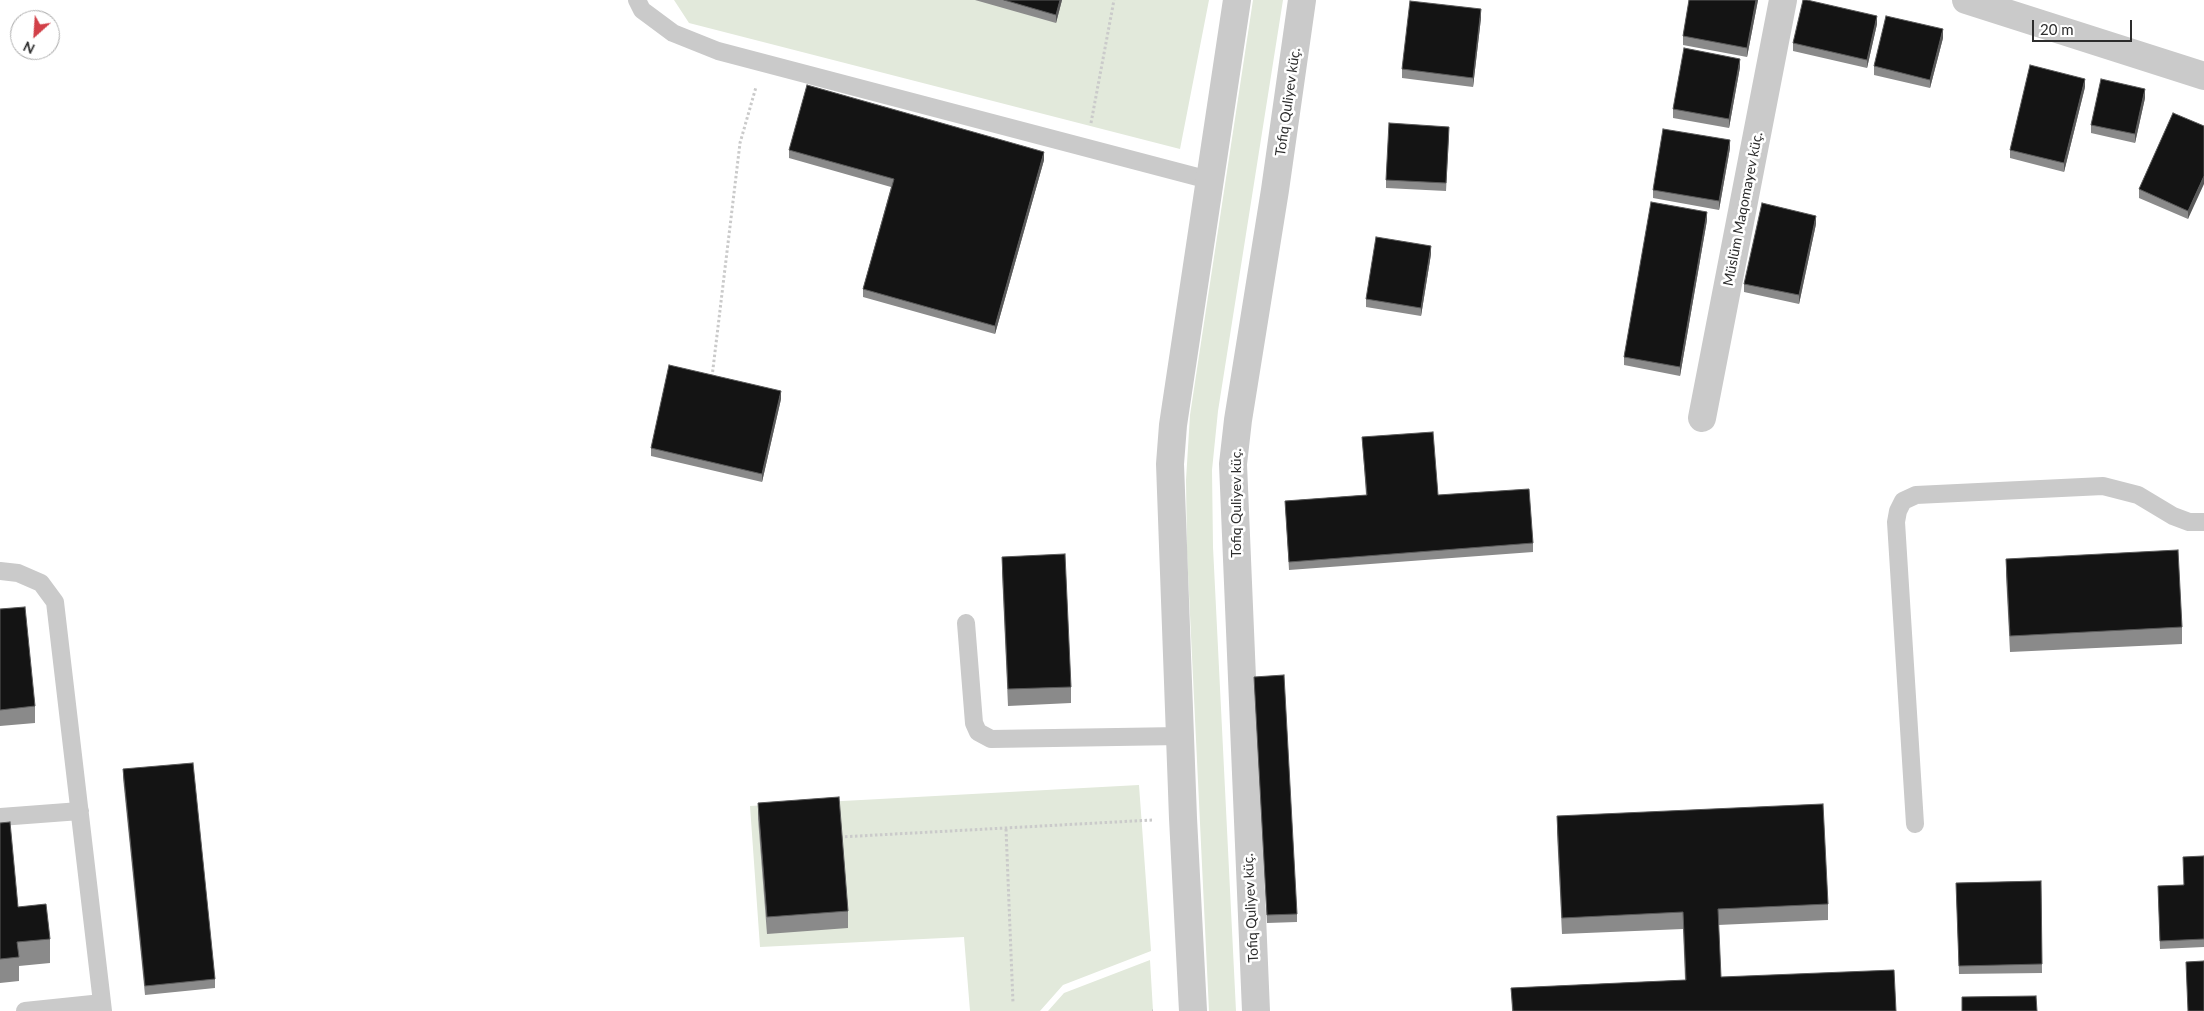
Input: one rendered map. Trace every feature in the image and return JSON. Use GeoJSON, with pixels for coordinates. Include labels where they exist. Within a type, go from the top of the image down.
{"type":"FeatureCollection","features":[{"type":"Feature","properties":{"kind":"street"},"geometry":{"type":"LineString","coordinates":[[1193,1011],[1183,818],[1170,464],[1172,425],[1237,0]]}},
{"type":"Feature","properties":{"kind":"street","name":"Tofiq Quliyev küç."},"geometry":{"type":"LineString","coordinates":[[1256,1011],[1233,464],[1238,420],[1275,190],[1302,0]]}},
{"type":"Feature","properties":{"kind":"street","name":"Müslüm Maqomayev küç."},"geometry":{"type":"LineString","coordinates":[[1702,418],[1783,0]]}},
{"type":"Feature","properties":{"kind":"street"},"geometry":{"type":"LineString","coordinates":[[1966,0],[2204,76]]}},
{"type":"Feature","properties":{"kind":"lane"},"geometry":{"type":"LineString","coordinates":[[637,0],[642,10],[673,33],[718,51],[1209,180]]}},
{"type":"Feature","properties":{"kind":"lane"},"geometry":{"type":"LineString","coordinates":[[1915,824],[1896,522],[1898,511],[1903,501],[1916,496],[2103,486],[2138,495],[2173,516],[2189,522],[2204,522]]}},
{"type":"Feature","properties":{"kind":"lane"},"geometry":{"type":"LineString","coordinates":[[0,572],[18,573],[41,583],[55,602],[103,1007],[25,1011]]}},
{"type":"Feature","properties":{"kind":"lane"},"geometry":{"type":"LineString","coordinates":[[966,623],[974,723],[978,732],[991,739],[1180,736]]}},
{"type":"Feature","properties":{"kind":"lane"},"geometry":{"type":"LineString","coordinates":[[0,817],[80,811]]}},
{"type":"Feature","properties":{"kind":"path"},"geometry":{"type":"LineString","coordinates":[[1086,148],[1114,0]]}},
{"type":"Feature","properties":{"kind":"path"},"geometry":{"type":"LineString","coordinates":[[711,383],[740,143],[763,63]]}},
{"type":"Feature","properties":{"kind":"path"},"geometry":{"type":"LineString","coordinates":[[840,837],[1183,818]]}},
{"type":"Feature","properties":{"kind":"path"},"geometry":{"type":"LineString","coordinates":[[1006,829],[1013,1003]]}},
{"type":"Feature","properties":{"kind":"shaded area"},"geometry":{"type":"Polygon","coordinates":[[[674,0],[1209,0],[1180,149],[689,23],[674,0]]]}},
{"type":"Feature","properties":{"kind":"shaded area"},"geometry":{"type":"Polygon","coordinates":[[[1253,0],[1283,0],[1218,411],[1212,470],[1213,547],[1236,1011],[1209,1011],[1187,552],[1186,480],[1190,415],[1253,0]]]}},
{"type":"Feature","properties":{"kind":"shaded area"},"geometry":{"type":"Polygon","coordinates":[[[1139,785],[1151,951],[1063,985],[1040,1011],[970,1011],[964,937],[760,947],[750,806],[1139,785]]]}},
{"type":"Feature","properties":{"kind":"shaded area"},"geometry":{"type":"Polygon","coordinates":[[[1150,960],[1153,1011],[1048,1011],[1064,993],[1150,960]]]}},
{"type":"Feature","properties":{"kind":"building"},"geometry":{"type":"Polygon","coordinates":[[[1004,0],[1060,0],[1056,15],[1004,0]]]}},
{"type":"Feature","properties":{"kind":"building"},"geometry":{"type":"Polygon","coordinates":[[[1689,0],[1756,0],[1747,48],[1683,36],[1689,0]]]}},
{"type":"Feature","properties":{"kind":"building"},"geometry":{"type":"Polygon","coordinates":[[[1803,0],[1877,16],[1867,60],[1793,43],[1803,0]]]}},
{"type":"Feature","properties":{"kind":"building"},"geometry":{"type":"Polygon","coordinates":[[[1410,1],[1481,9],[1473,78],[1402,69],[1410,1]]]}},
{"type":"Feature","properties":{"kind":"building"},"geometry":{"type":"Polygon","coordinates":[[[1886,16],[1943,29],[1930,80],[1874,66],[1886,16]]]}},
{"type":"Feature","properties":{"kind":"building"},"geometry":{"type":"Polygon","coordinates":[[[1684,48],[1740,59],[1729,119],[1673,109],[1684,48]]]}},
{"type":"Feature","properties":{"kind":"building"},"geometry":{"type":"Polygon","coordinates":[[[2030,65],[2085,79],[2064,163],[2010,150],[2030,65]]]}},
{"type":"Feature","properties":{"kind":"building"},"geometry":{"type":"Polygon","coordinates":[[[2101,79],[2145,89],[2135,134],[2091,125],[2101,79]]]}},
{"type":"Feature","properties":{"kind":"building"},"geometry":{"type":"Polygon","coordinates":[[[807,85],[1044,152],[995,326],[863,289],[894,179],[789,150],[807,85]]]}},
{"type":"Feature","properties":{"kind":"building"},"geometry":{"type":"Polygon","coordinates":[[[2173,113],[2204,126],[2204,176],[2188,211],[2139,189],[2173,113]]]}},
{"type":"Feature","properties":{"kind":"building"},"geometry":{"type":"Polygon","coordinates":[[[1389,123],[1449,127],[1446,183],[1386,180],[1389,123]]]}},
{"type":"Feature","properties":{"kind":"building"},"geometry":{"type":"Polygon","coordinates":[[[1663,129],[1730,140],[1719,201],[1653,190],[1663,129]]]}},
{"type":"Feature","properties":{"kind":"building"},"geometry":{"type":"Polygon","coordinates":[[[1651,202],[1707,212],[1680,367],[1624,357],[1651,202]]]}},
{"type":"Feature","properties":{"kind":"building"},"geometry":{"type":"Polygon","coordinates":[[[1762,203],[1816,216],[1799,295],[1744,284],[1762,203]]]}},
{"type":"Feature","properties":{"kind":"building"},"geometry":{"type":"Polygon","coordinates":[[[1376,237],[1431,246],[1421,308],[1366,299],[1376,237]]]}},
{"type":"Feature","properties":{"kind":"building"},"geometry":{"type":"Polygon","coordinates":[[[669,365],[781,391],[762,474],[651,448],[669,365]]]}},
{"type":"Feature","properties":{"kind":"building"},"geometry":{"type":"Polygon","coordinates":[[[1433,432],[1438,495],[1529,489],[1533,543],[1289,562],[1285,501],[1367,495],[1362,437],[1433,432]]]}},
{"type":"Feature","properties":{"kind":"building"},"geometry":{"type":"Polygon","coordinates":[[[2178,550],[2182,627],[2010,636],[2006,559],[2178,550]]]}},
{"type":"Feature","properties":{"kind":"building"},"geometry":{"type":"Polygon","coordinates":[[[1065,554],[1071,687],[1008,689],[1002,557],[1065,554]]]}},
{"type":"Feature","properties":{"kind":"building"},"geometry":{"type":"Polygon","coordinates":[[[25,607],[35,706],[0,710],[0,609],[25,607]]]}},
{"type":"Feature","properties":{"kind":"building"},"geometry":{"type":"Polygon","coordinates":[[[1284,675],[1297,914],[1267,915],[1254,677],[1284,675]]]}},
{"type":"Feature","properties":{"kind":"building"},"geometry":{"type":"Polygon","coordinates":[[[193,763],[215,979],[145,986],[123,769],[193,763]]]}},
{"type":"Feature","properties":{"kind":"building"},"geometry":{"type":"Polygon","coordinates":[[[839,797],[848,911],[767,917],[758,803],[839,797]]]}},
{"type":"Feature","properties":{"kind":"building"},"geometry":{"type":"Polygon","coordinates":[[[1823,804],[1828,904],[1718,909],[1721,977],[1894,970],[1896,1011],[1513,1011],[1511,988],[1686,980],[1683,912],[1562,918],[1557,816],[1823,804]]]}},
{"type":"Feature","properties":{"kind":"building"},"geometry":{"type":"Polygon","coordinates":[[[10,822],[18,907],[46,904],[50,939],[17,942],[19,957],[0,959],[0,823],[10,822]]]}},
{"type":"Feature","properties":{"kind":"building"},"geometry":{"type":"Polygon","coordinates":[[[2204,856],[2204,939],[2160,941],[2158,886],[2184,885],[2183,857],[2204,856]]]}},
{"type":"Feature","properties":{"kind":"building"},"geometry":{"type":"Polygon","coordinates":[[[2041,881],[2042,964],[1959,966],[1956,883],[2041,881]]]}},
{"type":"Feature","properties":{"kind":"building"},"geometry":{"type":"Polygon","coordinates":[[[2204,961],[2204,1011],[2188,1011],[2186,962],[2204,961]]]}},
{"type":"Feature","properties":{"kind":"building"},"geometry":{"type":"Polygon","coordinates":[[[2036,996],[2037,1011],[1962,1011],[1962,997],[2036,996]]]}}]}
